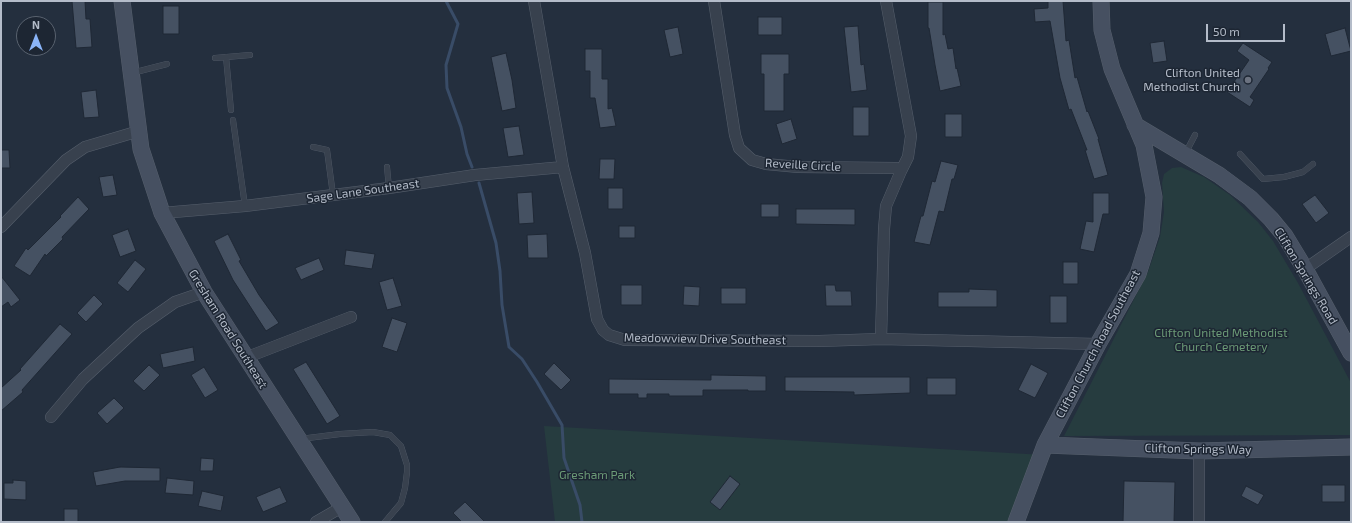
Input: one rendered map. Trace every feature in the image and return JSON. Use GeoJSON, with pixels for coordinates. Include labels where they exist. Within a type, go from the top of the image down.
{"type":"FeatureCollection","features":[{"type":"Feature","properties":{"kind":"street","name":"Gresham Road Southeast"},"geometry":{"type":"LineString","coordinates":[[122,1],[141,149],[162,213],[204,292],[245,358],[352,522]]}},
{"type":"Feature","properties":{"kind":"street","name":"Meadowview Drive Southeast"},"geometry":{"type":"LineString","coordinates":[[534,1],[562,167],[585,253],[597,319],[603,330],[609,335],[624,340],[819,341],[880,339],[1098,344]]}},
{"type":"Feature","properties":{"kind":"street","name":"Reveille Circle"},"geometry":{"type":"LineString","coordinates":[[714,1],[735,135],[739,148],[752,160],[766,164],[896,168],[901,171]]}},
{"type":"Feature","properties":{"kind":"street"},"geometry":{"type":"LineString","coordinates":[[880,339],[886,206],[908,157],[911,136],[886,1]]}},
{"type":"Feature","properties":{"kind":"street","name":"Clifton Church Road Southeast"},"geometry":{"type":"LineString","coordinates":[[1016,522],[1045,445],[1098,344],[1138,274],[1151,234],[1154,197],[1144,145],[1112,70],[1102,30],[1100,1]]}},
{"type":"Feature","properties":{"kind":"street","name":"Clifton Springs Road"},"geometry":{"type":"LineString","coordinates":[[1135,125],[1219,175],[1250,198],[1271,219],[1285,236],[1305,269],[1351,353]]}},
{"type":"Feature","properties":{"kind":"street"},"geometry":{"type":"LineString","coordinates":[[1,227],[66,160],[85,147],[139,131]]}},
{"type":"Feature","properties":{"kind":"street","name":"Sage Lane Southeast"},"geometry":{"type":"LineString","coordinates":[[162,213],[245,206],[389,188],[475,175],[562,167]]}},
{"type":"Feature","properties":{"kind":"street"},"geometry":{"type":"LineString","coordinates":[[1305,269],[1351,237]]}},
{"type":"Feature","properties":{"kind":"street"},"geometry":{"type":"LineString","coordinates":[[51,417],[83,379],[138,328],[175,302],[204,292]]}},
{"type":"Feature","properties":{"kind":"street"},"geometry":{"type":"LineString","coordinates":[[245,358],[351,317]]}},
{"type":"Feature","properties":{"kind":"street","name":"Clifton Springs Way"},"geometry":{"type":"LineString","coordinates":[[1045,445],[1199,451],[1351,447]]}},
{"type":"Feature","properties":{"kind":"street"},"geometry":{"type":"LineString","coordinates":[[1199,451],[1199,522]]}},
{"type":"Feature","properties":{"kind":"street"},"geometry":{"type":"LineString","coordinates":[[316,522],[342,507]]}},
{"type":"Feature","properties":{"kind":"lane"},"geometry":{"type":"LineString","coordinates":[[215,58],[250,55]]}},
{"type":"Feature","properties":{"kind":"lane"},"geometry":{"type":"LineString","coordinates":[[226,57],[231,110]]}},
{"type":"Feature","properties":{"kind":"lane"},"geometry":{"type":"LineString","coordinates":[[132,73],[167,64]]}},
{"type":"Feature","properties":{"kind":"lane"},"geometry":{"type":"LineString","coordinates":[[233,120],[245,206]]}},
{"type":"Feature","properties":{"kind":"lane"},"geometry":{"type":"LineString","coordinates":[[1184,154],[1195,135]]}},
{"type":"Feature","properties":{"kind":"lane"},"geometry":{"type":"LineString","coordinates":[[313,147],[327,150],[333,195]]}},
{"type":"Feature","properties":{"kind":"lane"},"geometry":{"type":"LineString","coordinates":[[1240,154],[1263,179],[1284,177],[1303,172],[1313,164]]}},
{"type":"Feature","properties":{"kind":"lane"},"geometry":{"type":"LineString","coordinates":[[387,167],[389,188]]}},
{"type":"Feature","properties":{"kind":"lane"},"geometry":{"type":"LineString","coordinates":[[298,439],[373,432],[390,435],[401,446],[407,465],[407,472],[401,503],[385,522]]}},
{"type":"Feature","properties":{"kind":"green space","name":"Clifton United Methodist Church Cemetery"},"geometry":{"type":"Polygon","coordinates":[[[1181,167],[1204,177],[1230,195],[1258,222],[1273,241],[1298,283],[1351,383],[1351,435],[1064,436],[1148,272],[1160,237],[1164,212],[1162,183],[1164,174],[1172,168],[1181,167]]]}},
{"type":"Feature","properties":{"kind":"green space","name":"Gresham Park"},"geometry":{"type":"Polygon","coordinates":[[[544,426],[1044,455],[1019,522],[555,522],[544,426]]]}},
{"type":"Feature","properties":{"kind":"building"},"geometry":{"type":"Polygon","coordinates":[[[72,1],[85,1],[86,19],[90,19],[92,47],[76,48],[72,1]]]}},
{"type":"Feature","properties":{"kind":"building"},"geometry":{"type":"Polygon","coordinates":[[[1048,1],[1063,1],[1066,41],[1069,40],[1075,78],[1077,77],[1087,112],[1088,111],[1099,139],[1108,175],[1094,179],[1085,150],[1087,150],[1071,109],[1069,110],[1060,78],[1050,21],[1035,22],[1034,9],[1048,8],[1048,1]]]}},
{"type":"Feature","properties":{"kind":"building"},"geometry":{"type":"Polygon","coordinates":[[[928,2],[943,2],[943,35],[945,34],[948,49],[953,48],[956,69],[957,68],[961,86],[940,91],[928,28],[928,2]]]}},
{"type":"Feature","properties":{"kind":"building"},"geometry":{"type":"Polygon","coordinates":[[[163,6],[179,6],[179,34],[163,34],[163,6]]]}},
{"type":"Feature","properties":{"kind":"building"},"geometry":{"type":"Polygon","coordinates":[[[758,17],[782,17],[782,35],[758,35],[758,17]]]}},
{"type":"Feature","properties":{"kind":"building"},"geometry":{"type":"Polygon","coordinates":[[[858,26],[861,65],[864,64],[867,90],[851,92],[844,27],[858,26]]]}},
{"type":"Feature","properties":{"kind":"building"},"geometry":{"type":"Polygon","coordinates":[[[678,27],[683,54],[670,57],[664,30],[678,27]]]}},
{"type":"Feature","properties":{"kind":"building"},"geometry":{"type":"Polygon","coordinates":[[[1345,28],[1351,51],[1331,56],[1325,34],[1345,28]]]}},
{"type":"Feature","properties":{"kind":"building"},"geometry":{"type":"Polygon","coordinates":[[[1164,41],[1167,61],[1153,63],[1150,43],[1164,41]]]}},
{"type":"Feature","properties":{"kind":"building","name":"Clifton United Methodist Church"},"geometry":{"type":"Polygon","coordinates":[[[1243,43],[1272,62],[1250,97],[1254,100],[1250,107],[1227,92],[1249,60],[1237,51],[1243,43]]]}},
{"type":"Feature","properties":{"kind":"building"},"geometry":{"type":"Polygon","coordinates":[[[585,49],[602,49],[602,79],[608,79],[608,109],[612,108],[616,126],[600,128],[595,98],[590,98],[590,71],[585,71],[585,49]]]}},
{"type":"Feature","properties":{"kind":"building"},"geometry":{"type":"Polygon","coordinates":[[[506,53],[516,108],[502,111],[491,57],[506,53]]]}},
{"type":"Feature","properties":{"kind":"building"},"geometry":{"type":"Polygon","coordinates":[[[761,54],[789,54],[789,74],[784,74],[784,111],[764,111],[764,74],[761,74],[761,54]]]}},
{"type":"Feature","properties":{"kind":"building"},"geometry":{"type":"Polygon","coordinates":[[[96,90],[99,117],[84,118],[81,92],[96,90]]]}},
{"type":"Feature","properties":{"kind":"building"},"geometry":{"type":"Polygon","coordinates":[[[853,107],[869,107],[869,136],[853,136],[853,107]]]}},
{"type":"Feature","properties":{"kind":"building"},"geometry":{"type":"Polygon","coordinates":[[[945,114],[962,114],[962,137],[945,137],[945,114]]]}},
{"type":"Feature","properties":{"kind":"building"},"geometry":{"type":"Polygon","coordinates":[[[791,119],[797,139],[782,144],[776,124],[791,119]]]}},
{"type":"Feature","properties":{"kind":"building"},"geometry":{"type":"Polygon","coordinates":[[[519,126],[524,155],[508,157],[503,128],[519,126]]]}},
{"type":"Feature","properties":{"kind":"building"},"geometry":{"type":"Polygon","coordinates":[[[1,150],[9,150],[10,168],[1,168],[1,150]]]}},
{"type":"Feature","properties":{"kind":"building"},"geometry":{"type":"Polygon","coordinates":[[[600,159],[615,159],[614,179],[599,179],[600,159]]]}},
{"type":"Feature","properties":{"kind":"building"},"geometry":{"type":"Polygon","coordinates":[[[941,161],[958,165],[954,179],[952,179],[944,212],[939,211],[930,245],[914,242],[921,216],[923,216],[932,181],[935,182],[941,161]]]}},
{"type":"Feature","properties":{"kind":"building"},"geometry":{"type":"Polygon","coordinates":[[[113,175],[117,195],[103,197],[99,177],[113,175]]]}},
{"type":"Feature","properties":{"kind":"building"},"geometry":{"type":"Polygon","coordinates":[[[608,188],[623,188],[623,209],[608,209],[608,188]]]}},
{"type":"Feature","properties":{"kind":"building"},"geometry":{"type":"Polygon","coordinates":[[[532,192],[534,223],[519,224],[517,193],[532,192]]]}},
{"type":"Feature","properties":{"kind":"building"},"geometry":{"type":"Polygon","coordinates":[[[1093,193],[1109,193],[1109,214],[1103,214],[1094,252],[1080,249],[1086,221],[1093,222],[1093,193]]]}},
{"type":"Feature","properties":{"kind":"building"},"geometry":{"type":"Polygon","coordinates":[[[1315,195],[1329,213],[1316,223],[1302,204],[1315,195]]]}},
{"type":"Feature","properties":{"kind":"building"},"geometry":{"type":"Polygon","coordinates":[[[78,197],[89,209],[62,237],[63,239],[46,256],[45,254],[30,276],[14,266],[26,248],[28,250],[61,217],[60,216],[78,197]]]}},
{"type":"Feature","properties":{"kind":"building"},"geometry":{"type":"Polygon","coordinates":[[[761,204],[779,204],[779,217],[761,217],[761,204]]]}},
{"type":"Feature","properties":{"kind":"building"},"geometry":{"type":"Polygon","coordinates":[[[796,209],[855,209],[855,225],[796,224],[796,209]]]}},
{"type":"Feature","properties":{"kind":"building"},"geometry":{"type":"Polygon","coordinates":[[[619,226],[635,226],[635,238],[619,238],[619,226]]]}},
{"type":"Feature","properties":{"kind":"building"},"geometry":{"type":"Polygon","coordinates":[[[128,229],[136,251],[120,257],[112,235],[128,229]]]}},
{"type":"Feature","properties":{"kind":"building"},"geometry":{"type":"Polygon","coordinates":[[[228,234],[241,260],[239,261],[259,295],[279,323],[266,331],[233,280],[214,241],[228,234]]]}},
{"type":"Feature","properties":{"kind":"building"},"geometry":{"type":"Polygon","coordinates":[[[547,234],[548,258],[528,258],[527,235],[547,234]]]}},
{"type":"Feature","properties":{"kind":"building"},"geometry":{"type":"Polygon","coordinates":[[[346,250],[375,254],[372,269],[344,265],[346,250]]]}},
{"type":"Feature","properties":{"kind":"building"},"geometry":{"type":"Polygon","coordinates":[[[319,258],[324,270],[301,280],[295,268],[319,258]]]}},
{"type":"Feature","properties":{"kind":"building"},"geometry":{"type":"Polygon","coordinates":[[[135,260],[146,269],[128,292],[117,283],[135,260]]]}},
{"type":"Feature","properties":{"kind":"building"},"geometry":{"type":"Polygon","coordinates":[[[1063,262],[1078,262],[1078,284],[1063,284],[1063,262]]]}},
{"type":"Feature","properties":{"kind":"building"},"geometry":{"type":"Polygon","coordinates":[[[1,276],[20,300],[11,307],[8,302],[1,307],[1,276]]]}},
{"type":"Feature","properties":{"kind":"building"},"geometry":{"type":"Polygon","coordinates":[[[393,278],[402,306],[387,310],[379,282],[393,278]]]}},
{"type":"Feature","properties":{"kind":"building"},"geometry":{"type":"Polygon","coordinates":[[[621,285],[642,285],[642,305],[621,305],[621,285]]]}},
{"type":"Feature","properties":{"kind":"building"},"geometry":{"type":"Polygon","coordinates":[[[825,285],[835,285],[836,291],[851,291],[852,306],[826,306],[825,285]]]}},
{"type":"Feature","properties":{"kind":"building"},"geometry":{"type":"Polygon","coordinates":[[[684,286],[700,287],[699,306],[683,305],[684,286]]]}},
{"type":"Feature","properties":{"kind":"building"},"geometry":{"type":"Polygon","coordinates":[[[721,288],[746,288],[746,304],[721,304],[721,288]]]}},
{"type":"Feature","properties":{"kind":"building"},"geometry":{"type":"Polygon","coordinates":[[[969,289],[997,290],[997,307],[938,307],[938,292],[969,292],[969,289]]]}},
{"type":"Feature","properties":{"kind":"building"},"geometry":{"type":"Polygon","coordinates":[[[94,295],[103,304],[86,322],[77,313],[94,295]]]}},
{"type":"Feature","properties":{"kind":"building"},"geometry":{"type":"Polygon","coordinates":[[[1050,296],[1067,296],[1067,323],[1050,323],[1050,296]]]}},
{"type":"Feature","properties":{"kind":"building"},"geometry":{"type":"Polygon","coordinates":[[[392,318],[407,323],[397,352],[382,347],[392,318]]]}},
{"type":"Feature","properties":{"kind":"building"},"geometry":{"type":"Polygon","coordinates":[[[60,324],[72,334],[22,390],[23,392],[1,411],[1,388],[21,370],[20,369],[60,324]]]}},
{"type":"Feature","properties":{"kind":"building"},"geometry":{"type":"Polygon","coordinates":[[[193,347],[195,361],[163,368],[160,354],[193,347]]]}},
{"type":"Feature","properties":{"kind":"building"},"geometry":{"type":"Polygon","coordinates":[[[306,362],[340,416],[327,424],[293,369],[306,362]]]}},
{"type":"Feature","properties":{"kind":"building"},"geometry":{"type":"Polygon","coordinates":[[[554,363],[571,380],[561,390],[544,374],[554,363]]]}},
{"type":"Feature","properties":{"kind":"building"},"geometry":{"type":"Polygon","coordinates":[[[1031,364],[1048,373],[1035,398],[1018,390],[1031,364]]]}},
{"type":"Feature","properties":{"kind":"building"},"geometry":{"type":"Polygon","coordinates":[[[149,365],[160,375],[144,391],[133,381],[149,365]]]}},
{"type":"Feature","properties":{"kind":"building"},"geometry":{"type":"Polygon","coordinates":[[[204,367],[218,390],[205,398],[191,375],[204,367]]]}},
{"type":"Feature","properties":{"kind":"building"},"geometry":{"type":"Polygon","coordinates":[[[711,375],[766,376],[766,391],[703,390],[703,396],[669,396],[669,394],[647,394],[647,398],[638,398],[638,394],[609,394],[609,379],[711,380],[711,375]]]}},
{"type":"Feature","properties":{"kind":"building"},"geometry":{"type":"Polygon","coordinates":[[[785,377],[910,377],[910,393],[854,395],[854,392],[785,391],[785,377]]]}},
{"type":"Feature","properties":{"kind":"building"},"geometry":{"type":"Polygon","coordinates":[[[927,378],[956,378],[956,395],[927,395],[927,378]]]}},
{"type":"Feature","properties":{"kind":"building"},"geometry":{"type":"Polygon","coordinates":[[[114,398],[124,408],[107,424],[97,413],[114,398]]]}},
{"type":"Feature","properties":{"kind":"building"},"geometry":{"type":"Polygon","coordinates":[[[201,458],[214,459],[213,471],[200,471],[201,458]]]}},
{"type":"Feature","properties":{"kind":"building"},"geometry":{"type":"Polygon","coordinates":[[[120,467],[160,468],[160,481],[125,481],[96,486],[93,472],[120,467]]]}},
{"type":"Feature","properties":{"kind":"building"},"geometry":{"type":"Polygon","coordinates":[[[730,476],[740,484],[720,510],[710,502],[730,476]]]}},
{"type":"Feature","properties":{"kind":"building"},"geometry":{"type":"Polygon","coordinates":[[[167,478],[194,481],[193,495],[165,493],[167,478]]]}},
{"type":"Feature","properties":{"kind":"building"},"geometry":{"type":"Polygon","coordinates":[[[13,480],[26,481],[26,500],[4,499],[4,483],[13,483],[13,480]]]}},
{"type":"Feature","properties":{"kind":"building"},"geometry":{"type":"Polygon","coordinates":[[[1124,481],[1175,482],[1174,522],[1123,522],[1124,481]]]}},
{"type":"Feature","properties":{"kind":"building"},"geometry":{"type":"Polygon","coordinates":[[[1322,485],[1345,485],[1345,502],[1322,502],[1322,485]]]}},
{"type":"Feature","properties":{"kind":"building"},"geometry":{"type":"Polygon","coordinates":[[[1246,486],[1264,495],[1258,505],[1241,496],[1246,486]]]}},
{"type":"Feature","properties":{"kind":"building"},"geometry":{"type":"Polygon","coordinates":[[[280,487],[287,502],[263,512],[256,497],[280,487]]]}},
{"type":"Feature","properties":{"kind":"building"},"geometry":{"type":"Polygon","coordinates":[[[202,491],[224,496],[221,511],[198,506],[202,491]]]}},
{"type":"Feature","properties":{"kind":"building"},"geometry":{"type":"Polygon","coordinates":[[[465,502],[485,522],[462,522],[453,513],[465,502]]]}},
{"type":"Feature","properties":{"kind":"building"},"geometry":{"type":"Polygon","coordinates":[[[64,509],[78,509],[78,522],[64,522],[64,509]]]}},
{"type":"Feature","properties":{"kind":"waterway"},"geometry":{"type":"LineString","coordinates":[[446,1],[458,24],[446,65],[447,88],[461,127],[467,154],[472,167]]}},
{"type":"Feature","properties":{"kind":"waterway"},"geometry":{"type":"LineString","coordinates":[[479,183],[496,243],[500,271],[502,305],[509,347],[522,359],[562,425],[564,458],[580,505],[582,522]]}},
{"type":"Feature","properties":{"kind":"place","name":"Clifton United Methodist Church"},"geometry":{"type":"Point","coordinates":[1248,80]}}]}
